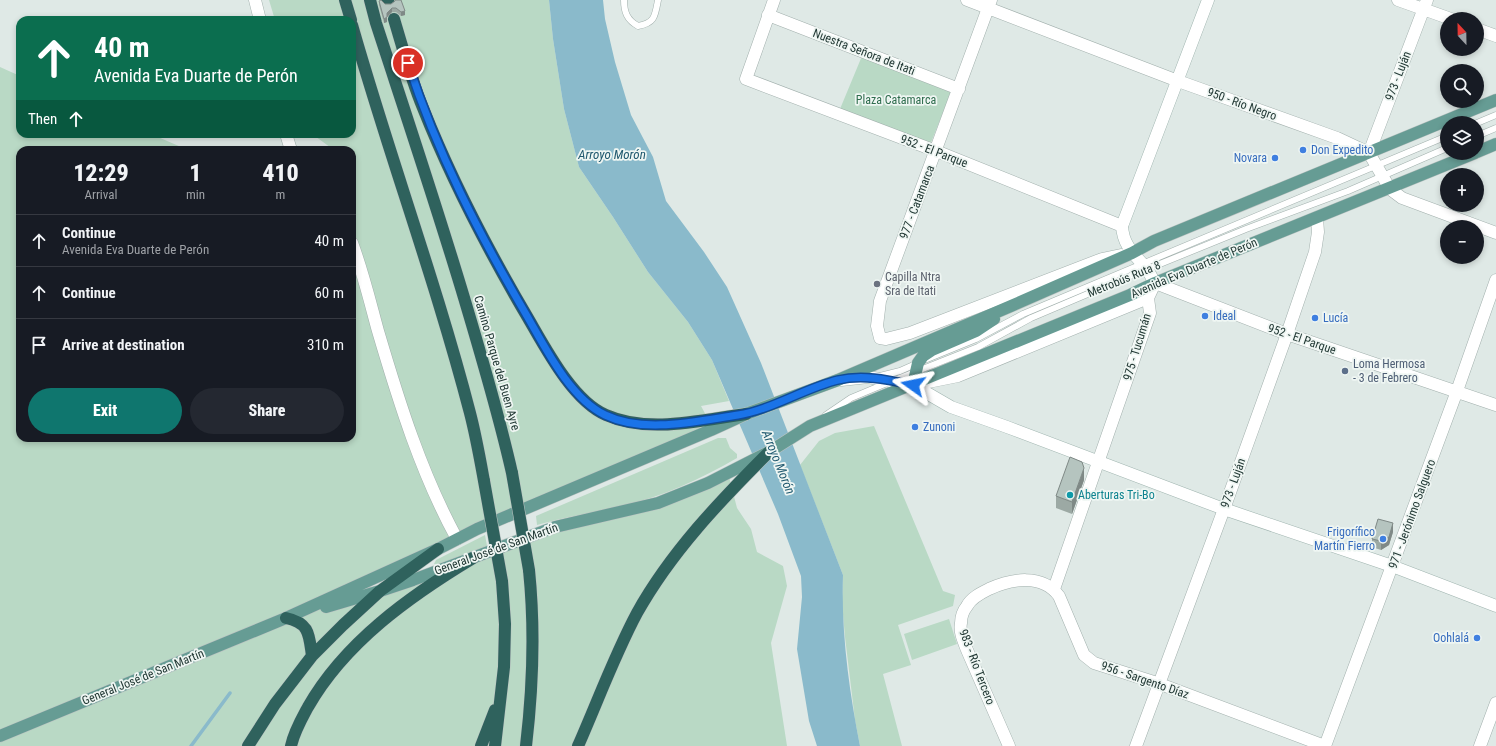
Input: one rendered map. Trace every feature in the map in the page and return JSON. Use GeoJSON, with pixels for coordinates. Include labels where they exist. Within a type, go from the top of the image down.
{"type":"FeatureCollection","features":[{"type":"Feature","properties":{"kind":"highway"},"geometry":{"type":"LineString","coordinates":[[345,0],[350,16]]}},
{"type":"Feature","properties":{"kind":"highway","name":"Camino Parque del Buen Ayre"},"geometry":{"type":"LineString","coordinates":[[370,0],[376,23],[449,246],[501,424],[512,473],[532,595],[533,645],[530,710],[526,746]]}},
{"type":"Feature","properties":{"kind":"highway"},"geometry":{"type":"LineString","coordinates":[[394,19],[422,106],[459,192],[494,260],[542,342],[576,392],[605,415],[625,422],[647,425],[675,423],[710,425],[746,414]]}},
{"type":"Feature","properties":{"kind":"highway"},"geometry":{"type":"LineString","coordinates":[[356,39],[449,341],[470,414],[484,481],[502,582],[505,624],[504,667],[495,746]]}},
{"type":"Feature","properties":{"kind":"highway"},"geometry":{"type":"LineString","coordinates":[[578,746],[637,613],[666,569],[691,535],[736,485],[769,452]]}},
{"type":"Feature","properties":{"kind":"highway"},"geometry":{"type":"LineString","coordinates":[[248,746],[275,704],[312,656],[342,625],[380,591],[438,549]]}},
{"type":"Feature","properties":{"kind":"highway"},"geometry":{"type":"LineString","coordinates":[[291,746],[301,720],[312,700],[325,680],[344,658],[391,614],[440,578],[473,558]]}},
{"type":"Feature","properties":{"kind":"highway"},"geometry":{"type":"LineString","coordinates":[[286,618],[298,621],[306,630],[310,640],[312,656]]}},
{"type":"Feature","properties":{"kind":"highway"},"geometry":{"type":"LineString","coordinates":[[481,746],[500,698]]}},
{"type":"Feature","properties":{"kind":"main road"},"geometry":{"type":"LineString","coordinates":[[746,414],[838,380],[1132,253],[1154,240],[1496,100]]}},
{"type":"Feature","properties":{"kind":"main road","name":"Avenida Eva Duarte de Perón"},"geometry":{"type":"LineString","coordinates":[[1484,149],[1496,144]]}},
{"type":"Feature","properties":{"kind":"main road","name":"Avenida Eva Duarte de Perón"},"geometry":{"type":"LineString","coordinates":[[728,473],[769,452],[810,426],[913,385],[1130,295],[1155,283],[1459,160]]}},
{"type":"Feature","properties":{"kind":"main road"},"geometry":{"type":"LineString","coordinates":[[913,385],[917,367],[923,356],[932,350],[976,331],[1011,306]]}},
{"type":"Feature","properties":{"kind":"main road","name":"General José de San Martín"},"geometry":{"type":"LineString","coordinates":[[0,736],[286,618],[438,549],[456,539],[710,425]]}},
{"type":"Feature","properties":{"kind":"main road","name":"General José de San Martín"},"geometry":{"type":"LineString","coordinates":[[286,618],[380,591],[555,527],[658,503],[708,483],[728,473]]}},
{"type":"Feature","properties":{"kind":"street"},"geometry":{"type":"LineString","coordinates":[[255,0],[259,16]]}},
{"type":"Feature","properties":{"kind":"street"},"geometry":{"type":"LineString","coordinates":[[768,16],[774,0]]}},
{"type":"Feature","properties":{"kind":"street","name":"950 - Río Negro"},"geometry":{"type":"LineString","coordinates":[[967,0],[990,4],[1178,80],[1337,138],[1368,153],[1390,188],[1402,198],[1496,233]]}},
{"type":"Feature","properties":{"kind":"street"},"geometry":{"type":"LineString","coordinates":[[1155,283],[1132,253],[1122,231],[1122,226],[1208,0]]}},
{"type":"Feature","properties":{"kind":"street"},"geometry":{"type":"LineString","coordinates":[[1398,0],[1425,5],[1440,13]]}},
{"type":"Feature","properties":{"kind":"street","name":"977 - Catamarca"},"geometry":{"type":"LineString","coordinates":[[990,4],[880,301],[877,326],[880,338],[886,339],[910,333],[1102,259],[1132,253]]}},
{"type":"Feature","properties":{"kind":"street","name":"973 - Luján"},"geometry":{"type":"LineString","coordinates":[[1368,153],[1425,5]]}},
{"type":"Feature","properties":{"kind":"street","name":"952 - El Parque"},"geometry":{"type":"LineString","coordinates":[[768,16],[746,79],[936,151],[1122,226]]}},
{"type":"Feature","properties":{"kind":"street","name":"Nuestra Señora de Itati"},"geometry":{"type":"LineString","coordinates":[[768,16],[959,88]]}},
{"type":"Feature","properties":{"kind":"street"},"geometry":{"type":"LineString","coordinates":[[1484,32],[1496,36]]}},
{"type":"Feature","properties":{"kind":"street","name":"973 - Luján"},"geometry":{"type":"LineString","coordinates":[[1136,746],[1287,334],[1315,252],[1318,232],[1317,218]]}},
{"type":"Feature","properties":{"kind":"street"},"geometry":{"type":"LineString","coordinates":[[356,256],[406,422],[430,485],[442,513],[456,539]]}},
{"type":"Feature","properties":{"kind":"street","name":"971 - Jerónimo Salguero"},"geometry":{"type":"LineString","coordinates":[[1325,746],[1457,391],[1496,280]]}},
{"type":"Feature","properties":{"kind":"street","name":"952 - El Parque"},"geometry":{"type":"LineString","coordinates":[[1155,283],[1287,334],[1457,391],[1496,406]]}},
{"type":"Feature","properties":{"kind":"street","name":"975 - Tucumán"},"geometry":{"type":"LineString","coordinates":[[1054,589],[1150,314],[1148,298],[1155,283]]}},
{"type":"Feature","properties":{"kind":"street","name":"Avenida Eva Duarte de Perón"},"geometry":{"type":"LineString","coordinates":[[913,385],[958,376],[1148,298]]}},
{"type":"Feature","properties":{"kind":"street"},"geometry":{"type":"LineString","coordinates":[[838,380],[872,378],[913,385],[951,407],[1224,509],[1392,566],[1496,606]]}},
{"type":"Feature","properties":{"kind":"street","name":"983 - Río Tercero"},"geometry":{"type":"LineString","coordinates":[[1009,746],[967,650],[960,625],[963,614],[967,604],[981,593],[1003,583],[1017,580],[1030,581],[1054,589]]}},
{"type":"Feature","properties":{"kind":"street","name":"956 - Sargento Díaz"},"geometry":{"type":"LineString","coordinates":[[1054,589],[1059,596],[1084,655],[1088,660],[1160,684],[1325,746]]}},
{"type":"Feature","properties":{"kind":"street"},"geometry":{"type":"LineString","coordinates":[[1480,746],[1496,703]]}},
{"type":"Feature","properties":{"kind":"lane"},"geometry":{"type":"LineString","coordinates":[[624,0],[624,6],[630,22],[638,26],[647,24],[654,18],[658,0]]}},
{"type":"Feature","properties":{"kind":"lane"},"geometry":{"type":"LineString","coordinates":[[1484,120],[1496,116]]}},
{"type":"Feature","properties":{"kind":"lane"},"geometry":{"type":"LineString","coordinates":[[1484,134],[1496,128]]}},
{"type":"Feature","properties":{"kind":"lane"},"geometry":{"type":"LineString","coordinates":[[1484,135],[1496,132]]}},
{"type":"Feature","properties":{"kind":"lane","name":"Metrobús Ruta 8"},"geometry":{"type":"LineString","coordinates":[[976,331],[1006,322],[1380,170],[1440,140]]}},
{"type":"Feature","properties":{"kind":"lane","name":"Metrobús Ruta 8"},"geometry":{"type":"LineString","coordinates":[[872,378],[917,367],[978,347],[1031,318],[1144,267],[1348,191],[1380,170],[1440,151]]}},
{"type":"Feature","properties":{"kind":"lane","name":"Metrobús Ruta 8"},"geometry":{"type":"LineString","coordinates":[[810,426],[851,398],[893,381],[917,367],[976,339],[1006,322]]}},
{"type":"Feature","properties":{"kind":"green space"},"geometry":{"type":"Polygon","coordinates":[[[269,0],[549,0],[553,39],[564,109],[579,167],[648,272],[688,322],[712,360],[729,401],[701,406],[708,419],[711,430],[290,616],[627,511],[728,473],[737,508],[751,529],[757,552],[783,566],[787,586],[771,643],[787,746],[0,746],[0,67],[16,74],[16,138],[160,138],[179,146],[16,146],[16,442],[356,442],[356,146],[328,146],[318,138],[356,138],[356,16],[274,16],[269,0]]]}},
{"type":"Feature","properties":{"kind":"green space","name":"Plaza Catamarca"},"geometry":{"type":"Polygon","coordinates":[[[862,56],[951,92],[930,145],[840,109],[862,56]]]}},
{"type":"Feature","properties":{"kind":"green space"},"geometry":{"type":"Polygon","coordinates":[[[874,426],[943,591],[955,595],[953,606],[898,625],[911,665],[883,674],[902,746],[860,746],[855,720],[845,637],[842,603],[843,575],[800,465],[819,441],[835,433],[874,426]]]}},
{"type":"Feature","properties":{"kind":"green space"},"geometry":{"type":"Polygon","coordinates":[[[718,438],[726,438],[730,448],[737,454],[737,458],[695,480],[651,498],[537,525],[536,516],[718,438]]]}},
{"type":"Feature","properties":{"kind":"green space"},"geometry":{"type":"Polygon","coordinates":[[[485,535],[487,546],[438,566],[434,564],[436,560],[485,535]]]}},
{"type":"Feature","properties":{"kind":"green space"},"geometry":{"type":"Polygon","coordinates":[[[949,619],[957,644],[912,660],[904,634],[949,619]]]}},
{"type":"Feature","properties":{"kind":"water","name":"Arroyo Morón"},"geometry":{"type":"Polygon","coordinates":[[[549,0],[603,0],[605,19],[615,62],[631,115],[653,157],[666,201],[704,252],[727,287],[761,363],[843,575],[843,618],[847,661],[852,704],[860,746],[817,746],[809,721],[797,649],[802,597],[801,576],[778,514],[712,360],[688,322],[648,272],[579,167],[564,109],[553,39],[549,0]]]}},
{"type":"Feature","properties":{"kind":"building"},"geometry":{"type":"Polygon","coordinates":[[[381,0],[385,4],[391,4],[395,0],[401,0],[405,11],[401,12],[396,8],[392,8],[387,13],[387,17],[384,19],[379,1],[381,0]]]}},
{"type":"Feature","properties":{"kind":"building"},"geometry":{"type":"Polygon","coordinates":[[[1070,457],[1082,462],[1084,468],[1072,502],[1056,496],[1070,457]]]}},
{"type":"Feature","properties":{"kind":"building"},"geometry":{"type":"Polygon","coordinates":[[[1378,519],[1393,523],[1389,537],[1381,541],[1372,539],[1378,519]]]}},
{"type":"Feature","properties":{"kind":"waterway"},"geometry":{"type":"LineString","coordinates":[[191,746],[230,693]]}},
{"type":"Feature","properties":{"kind":"place","name":"Don Expedito"},"geometry":{"type":"Point","coordinates":[1303,150]}},
{"type":"Feature","properties":{"kind":"place","name":"Novara"},"geometry":{"type":"Point","coordinates":[1275,158]}},
{"type":"Feature","properties":{"kind":"place","name":"Capilla Ntra Sra de Itati"},"geometry":{"type":"Point","coordinates":[877,284]}},
{"type":"Feature","properties":{"kind":"place","name":"Ideal"},"geometry":{"type":"Point","coordinates":[1205,316]}},
{"type":"Feature","properties":{"kind":"place","name":"Lucía"},"geometry":{"type":"Point","coordinates":[1315,318]}},
{"type":"Feature","properties":{"kind":"place","name":"Loma Hermosa - 3 de Febrero"},"geometry":{"type":"Point","coordinates":[1345,371]}},
{"type":"Feature","properties":{"kind":"place","name":"Zunoni"},"geometry":{"type":"Point","coordinates":[915,427]}},
{"type":"Feature","properties":{"kind":"place","name":"Aberturas Tri-Bo"},"geometry":{"type":"Point","coordinates":[1070,495]}},
{"type":"Feature","properties":{"kind":"place","name":"Frigorífico Martín Fierro"},"geometry":{"type":"Point","coordinates":[1383,539]}},
{"type":"Feature","properties":{"kind":"place","name":"Oohlalá"},"geometry":{"type":"Point","coordinates":[1477,638]}},
{"type":"Feature","properties":{"kind":"route"},"geometry":{"type":"LineString","coordinates":[[408,63],[422,106],[439,148],[459,192],[494,260],[560,370],[576,392],[591,406],[605,415],[625,422],[647,425],[675,423],[746,414],[838,380],[868,377],[913,385]]}}]}
